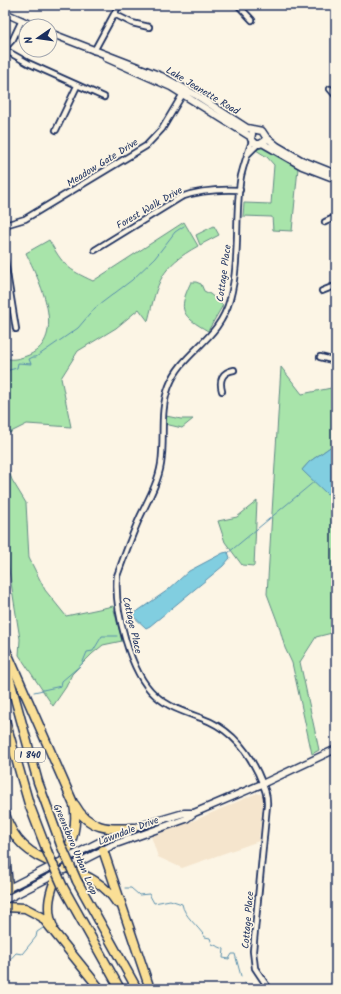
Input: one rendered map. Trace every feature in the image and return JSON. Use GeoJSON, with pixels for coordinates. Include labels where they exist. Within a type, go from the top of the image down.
{"type":"FeatureCollection","features":[{"type":"Feature","properties":{"kind":"highway"},"geometry":{"type":"LineString","coordinates":[[5,648],[21,688],[72,800],[79,812],[94,825],[111,829],[133,828]]}},
{"type":"Feature","properties":{"kind":"highway","name":"Greensboro Urban Loop"},"geometry":{"type":"LineString","coordinates":[[5,662],[38,782],[61,845],[77,881],[137,989]]}},
{"type":"Feature","properties":{"kind":"highway","name":"I 840"},"geometry":{"type":"LineString","coordinates":[[5,720],[28,798],[47,851],[63,887],[120,989]]}},
{"type":"Feature","properties":{"kind":"highway"},"geometry":{"type":"LineString","coordinates":[[56,934],[51,920],[49,905],[51,889],[71,843],[75,828],[76,816],[72,800]]}},
{"type":"Feature","properties":{"kind":"highway"},"geometry":{"type":"LineString","coordinates":[[5,814],[11,832],[22,846],[42,859],[89,877],[101,884],[115,899],[124,916]]}},
{"type":"Feature","properties":{"kind":"highway"},"geometry":{"type":"LineString","coordinates":[[5,850],[6,890]]}},
{"type":"Feature","properties":{"kind":"highway"},"geometry":{"type":"LineString","coordinates":[[103,850],[124,916],[150,989]]}},
{"type":"Feature","properties":{"kind":"highway"},"geometry":{"type":"LineString","coordinates":[[5,907],[18,906],[31,910],[42,917],[100,989]]}},
{"type":"Feature","properties":{"kind":"street"},"geometry":{"type":"LineString","coordinates":[[94,51],[119,5]]}},
{"type":"Feature","properties":{"kind":"street"},"geometry":{"type":"LineString","coordinates":[[238,5],[252,20]]}},
{"type":"Feature","properties":{"kind":"street"},"geometry":{"type":"LineString","coordinates":[[5,9],[19,18]]}},
{"type":"Feature","properties":{"kind":"street"},"geometry":{"type":"LineString","coordinates":[[5,13],[18,18]]}},
{"type":"Feature","properties":{"kind":"street"},"geometry":{"type":"LineString","coordinates":[[114,14],[132,23],[149,27]]}},
{"type":"Feature","properties":{"kind":"street"},"geometry":{"type":"LineString","coordinates":[[18,28],[5,49],[77,86],[104,97]]}},
{"type":"Feature","properties":{"kind":"street","name":"Lake Jeanette Road"},"geometry":{"type":"LineString","coordinates":[[58,36],[184,91],[247,128],[264,132],[258,140]]}},
{"type":"Feature","properties":{"kind":"street"},"geometry":{"type":"LineString","coordinates":[[56,130],[77,86]]}},
{"type":"Feature","properties":{"kind":"street"},"geometry":{"type":"LineString","coordinates":[[330,90],[336,96]]}},
{"type":"Feature","properties":{"kind":"street","name":"Lake Jeanette Road"},"geometry":{"type":"LineString","coordinates":[[184,91],[258,140],[302,166],[336,179]]}},
{"type":"Feature","properties":{"kind":"street","name":"Meadow Gate Drive"},"geometry":{"type":"LineString","coordinates":[[5,225],[10,225],[24,219],[146,146],[162,129],[184,91]]}},
{"type":"Feature","properties":{"kind":"street"},"geometry":{"type":"LineString","coordinates":[[257,130],[253,132],[258,140]]}},
{"type":"Feature","properties":{"kind":"street","name":"Lake Jeanette Road"},"geometry":{"type":"LineString","coordinates":[[258,140],[277,146],[301,160],[336,174]]}},
{"type":"Feature","properties":{"kind":"street","name":"Cottage Place"},"geometry":{"type":"LineString","coordinates":[[258,140],[248,155],[241,176],[239,223],[231,297],[218,327],[183,361],[176,371],[169,386],[162,414],[163,444],[161,465],[156,482],[117,575],[116,588],[117,604],[129,651],[135,668],[143,682],[154,694],[170,706],[210,722],[227,732],[247,753],[266,794],[267,805],[252,951],[255,968],[269,989]]}},
{"type":"Feature","properties":{"kind":"street","name":"Forest Walk Drive"},"geometry":{"type":"LineString","coordinates":[[95,250],[180,197],[210,190],[240,190]]}},
{"type":"Feature","properties":{"kind":"street"},"geometry":{"type":"LineString","coordinates":[[325,222],[336,217]]}},
{"type":"Feature","properties":{"kind":"street"},"geometry":{"type":"LineString","coordinates":[[5,261],[16,329]]}},
{"type":"Feature","properties":{"kind":"street"},"geometry":{"type":"LineString","coordinates":[[322,291],[332,287],[336,288]]}},
{"type":"Feature","properties":{"kind":"street"},"geometry":{"type":"LineString","coordinates":[[320,357],[336,361]]}},
{"type":"Feature","properties":{"kind":"street"},"geometry":{"type":"LineString","coordinates":[[222,391],[220,382],[223,375],[227,371],[234,370]]}},
{"type":"Feature","properties":{"kind":"street","name":"Lawndale Drive"},"geometry":{"type":"LineString","coordinates":[[6,890],[61,866],[186,819],[194,813],[262,784],[336,749]]}},
{"type":"Feature","properties":{"kind":"street","name":"Lawndale Drive"},"geometry":{"type":"LineString","coordinates":[[5,900],[103,840],[133,828],[184,813],[194,813]]}},
{"type":"Feature","properties":{"kind":"shaded area"},"geometry":{"type":"Polygon","coordinates":[[[257,793],[263,795],[259,841],[182,868],[158,857],[151,836],[200,818],[257,793]]]}},
{"type":"Feature","properties":{"kind":"green space"},"geometry":{"type":"Polygon","coordinates":[[[263,147],[298,168],[292,231],[273,230],[272,217],[243,216],[244,203],[271,204],[274,165],[267,157],[256,150],[263,147]]]}},
{"type":"Feature","properties":{"kind":"green space"},"geometry":{"type":"Polygon","coordinates":[[[184,222],[198,246],[176,261],[162,276],[148,321],[139,309],[116,328],[78,351],[61,378],[71,427],[27,424],[5,435],[5,358],[14,359],[23,357],[41,347],[47,335],[49,322],[43,292],[26,253],[49,240],[66,265],[77,273],[93,281],[184,222]]]}},
{"type":"Feature","properties":{"kind":"green space"},"geometry":{"type":"Polygon","coordinates":[[[214,226],[219,235],[200,245],[196,235],[214,226]]]}},
{"type":"Feature","properties":{"kind":"green space"},"geometry":{"type":"Polygon","coordinates":[[[191,282],[201,284],[204,291],[223,305],[208,331],[192,321],[184,312],[184,300],[191,282]]]}},
{"type":"Feature","properties":{"kind":"green space"},"geometry":{"type":"Polygon","coordinates":[[[281,367],[302,394],[336,387],[336,443],[309,462],[302,470],[314,481],[330,491],[336,488],[336,632],[316,637],[300,662],[319,750],[312,754],[292,663],[285,648],[279,626],[267,594],[281,367]]]}},
{"type":"Feature","properties":{"kind":"green space"},"geometry":{"type":"Polygon","coordinates":[[[166,416],[181,419],[193,419],[182,428],[165,424],[166,416]]]}},
{"type":"Feature","properties":{"kind":"green space"},"geometry":{"type":"Polygon","coordinates":[[[5,461],[12,480],[26,503],[29,558],[45,590],[66,616],[113,606],[122,641],[103,645],[92,654],[72,674],[66,687],[53,706],[19,655],[20,639],[5,545],[5,461]]]}},
{"type":"Feature","properties":{"kind":"green space"},"geometry":{"type":"Polygon","coordinates":[[[257,501],[254,566],[242,565],[225,542],[218,521],[237,517],[257,501]]]}},
{"type":"Feature","properties":{"kind":"water"},"geometry":{"type":"Polygon","coordinates":[[[336,443],[336,488],[327,494],[302,470],[309,462],[336,443]]]}},
{"type":"Feature","properties":{"kind":"water"},"geometry":{"type":"Polygon","coordinates":[[[228,552],[230,558],[223,566],[150,626],[146,628],[132,615],[168,590],[189,571],[223,553],[228,552]]]}},
{"type":"Feature","properties":{"kind":"waterway"},"geometry":{"type":"LineString","coordinates":[[5,377],[9,370],[17,368],[18,363],[31,364],[29,359],[36,357],[78,328],[95,308],[132,280],[155,258],[175,232],[184,226]]}},
{"type":"Feature","properties":{"kind":"waterway"},"geometry":{"type":"LineString","coordinates":[[228,553],[315,481]]}},
{"type":"Feature","properties":{"kind":"waterway"},"geometry":{"type":"LineString","coordinates":[[34,692],[61,686],[62,681],[82,664],[87,652],[93,651],[102,636],[117,636]]}},
{"type":"Feature","properties":{"kind":"waterway"},"geometry":{"type":"LineString","coordinates":[[125,888],[131,888],[139,895],[149,894],[154,903],[170,900],[182,904],[185,913],[205,937],[210,938],[212,944],[224,949],[223,958],[229,959],[232,954],[235,954],[241,976]]}},
{"type":"Feature","properties":{"kind":"waterway"},"geometry":{"type":"LineString","coordinates":[[5,965],[16,953],[22,954],[36,937],[37,932],[43,928]]}},
{"type":"Feature","properties":{"kind":"waterway"},"geometry":{"type":"LineString","coordinates":[[245,983],[253,989]]}}]}
